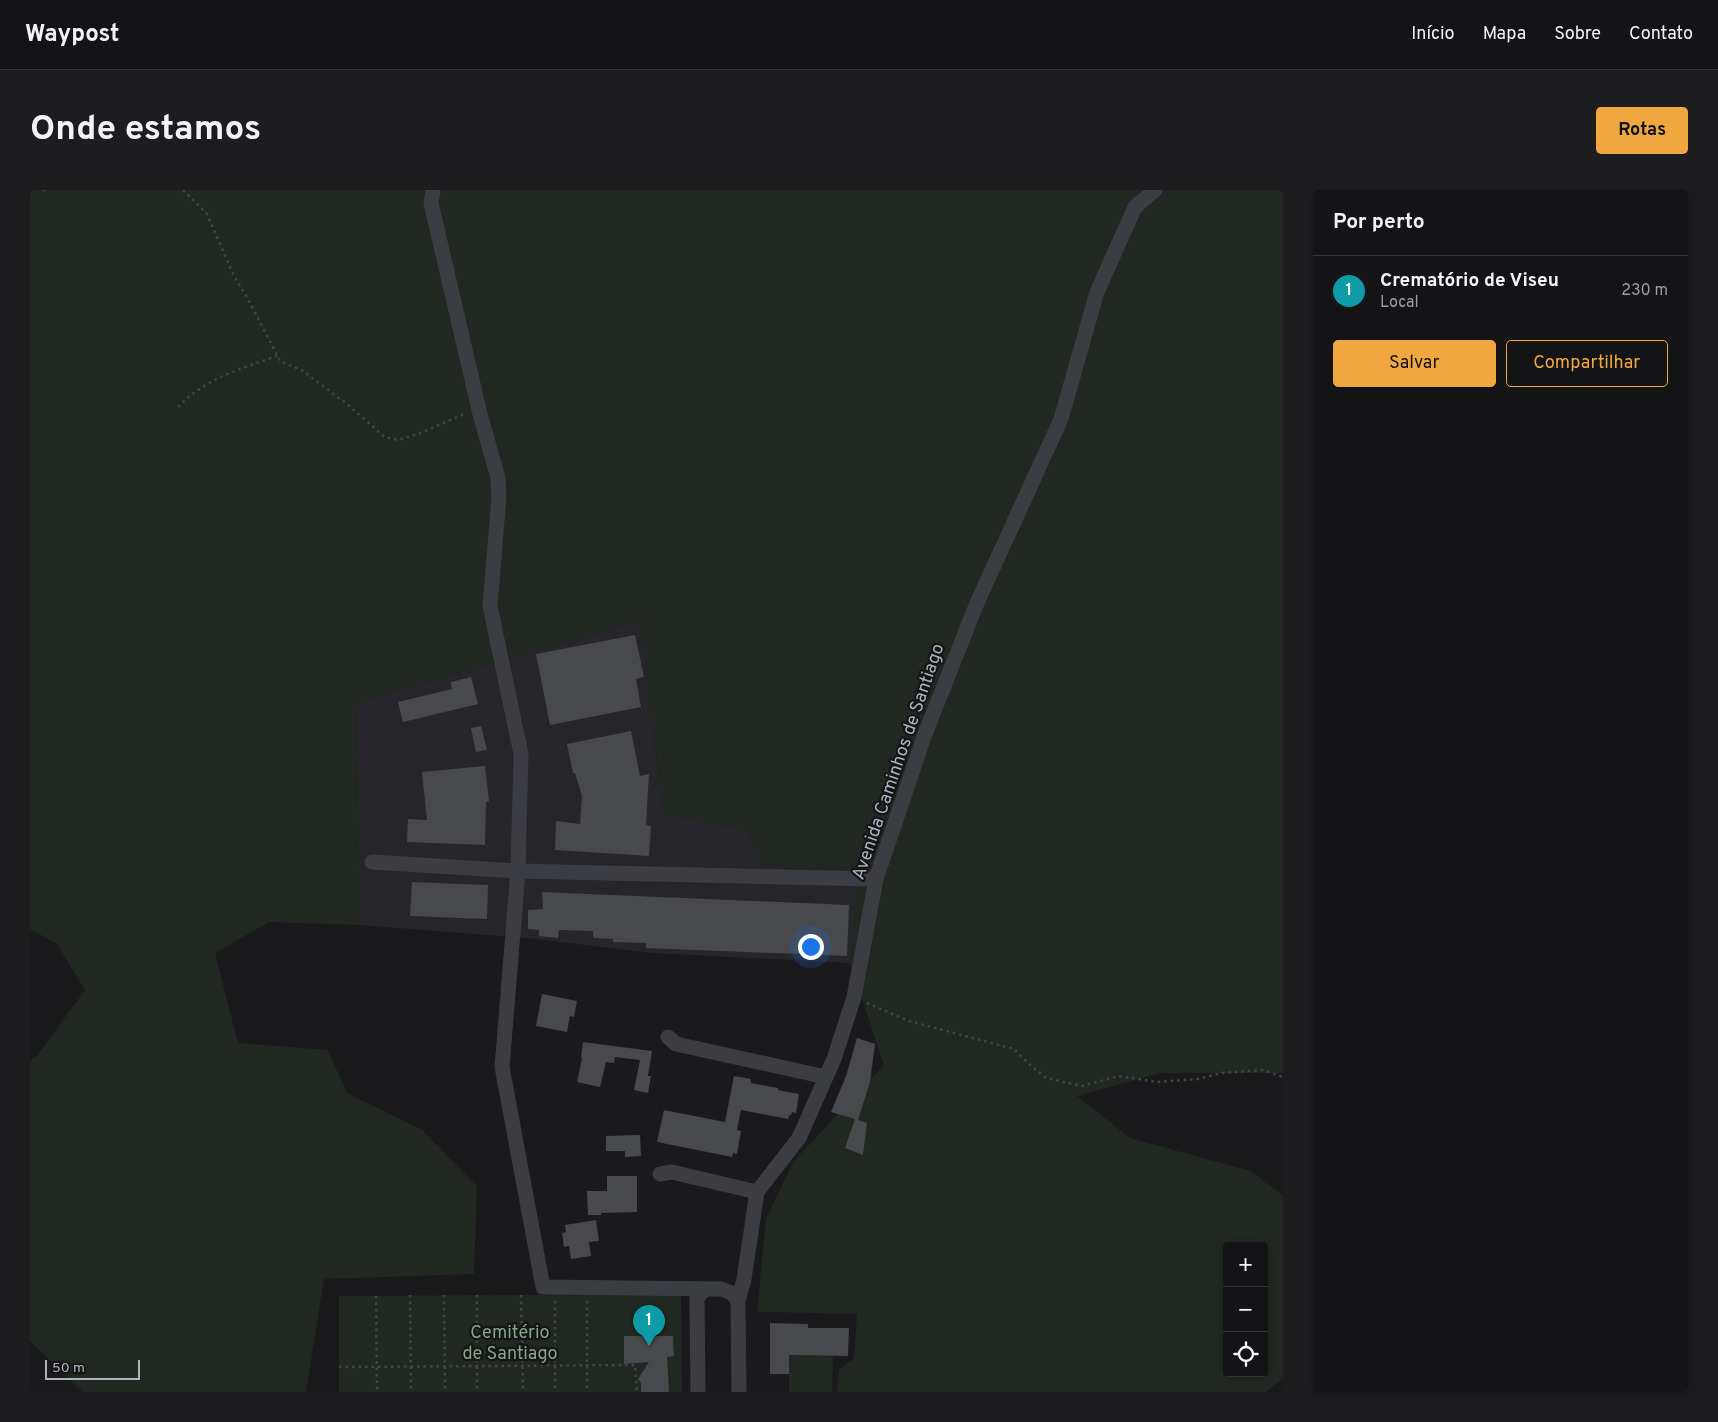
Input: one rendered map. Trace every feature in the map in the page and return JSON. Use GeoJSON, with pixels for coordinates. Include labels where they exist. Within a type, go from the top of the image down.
{"type":"FeatureCollection","features":[{"type":"Feature","properties":{"kind":"street"},"geometry":{"type":"LineString","coordinates":[[433,190],[431,203],[480,414],[498,478],[499,497],[490,606],[521,754],[518,870],[502,1067],[543,1286],[726,1290],[732,1293],[738,1301]]}},
{"type":"Feature","properties":{"kind":"street","name":"Avenida Caminhos de Santiago"},"geometry":{"type":"LineString","coordinates":[[739,1392],[738,1301],[744,1278],[757,1192],[799,1138],[834,1059],[854,997],[876,879],[925,734],[977,603],[1061,420],[1098,292],[1135,207],[1155,190]]}},
{"type":"Feature","properties":{"kind":"street"},"geometry":{"type":"LineString","coordinates":[[372,862],[518,870],[876,879]]}},
{"type":"Feature","properties":{"kind":"street"},"geometry":{"type":"LineString","coordinates":[[668,1037],[676,1044],[826,1077]]}},
{"type":"Feature","properties":{"kind":"street"},"geometry":{"type":"LineString","coordinates":[[660,1174],[672,1172],[757,1192]]}},
{"type":"Feature","properties":{"kind":"street"},"geometry":{"type":"LineString","coordinates":[[698,1392],[697,1299],[707,1289]]}},
{"type":"Feature","properties":{"kind":"path"},"geometry":{"type":"LineString","coordinates":[[183,190],[206,214],[234,276],[248,297],[280,361],[309,375],[347,404],[385,437],[398,440],[462,415],[480,414]]}},
{"type":"Feature","properties":{"kind":"path"},"geometry":{"type":"LineString","coordinates":[[178,407],[190,394],[214,379],[278,356]]}},
{"type":"Feature","properties":{"kind":"path"},"geometry":{"type":"LineString","coordinates":[[854,997],[909,1021],[1014,1049],[1046,1078],[1082,1086],[1119,1076],[1157,1082],[1198,1079],[1222,1073],[1263,1070],[1283,1077]]}},
{"type":"Feature","properties":{"kind":"path"},"geometry":{"type":"LineString","coordinates":[[410,1295],[411,1392]]}},
{"type":"Feature","properties":{"kind":"path"},"geometry":{"type":"LineString","coordinates":[[444,1295],[445,1392]]}},
{"type":"Feature","properties":{"kind":"path"},"geometry":{"type":"LineString","coordinates":[[477,1295],[477,1392]]}},
{"type":"Feature","properties":{"kind":"path"},"geometry":{"type":"LineString","coordinates":[[521,1295],[523,1392]]}},
{"type":"Feature","properties":{"kind":"path"},"geometry":{"type":"LineString","coordinates":[[554,1295],[555,1392]]}},
{"type":"Feature","properties":{"kind":"path"},"geometry":{"type":"LineString","coordinates":[[587,1295],[588,1392]]}},
{"type":"Feature","properties":{"kind":"path"},"geometry":{"type":"LineString","coordinates":[[376,1296],[377,1392]]}},
{"type":"Feature","properties":{"kind":"path"},"geometry":{"type":"LineString","coordinates":[[339,1367],[635,1365],[636,1392]]}},
{"type":"Feature","properties":{"kind":"shaded area"},"geometry":{"type":"Polygon","coordinates":[[[641,620],[663,813],[748,830],[761,864],[859,870],[850,963],[652,953],[527,938],[359,925],[355,702],[641,620]]]}},
{"type":"Feature","properties":{"kind":"green space"},"geometry":{"type":"Polygon","coordinates":[[[30,190],[1283,190],[1283,1073],[1161,1073],[1077,1096],[1130,1138],[1251,1171],[1283,1196],[1283,1378],[1266,1392],[837,1392],[839,1370],[854,1358],[857,1314],[757,1312],[766,1219],[793,1162],[884,1065],[850,963],[858,871],[760,864],[748,830],[663,813],[641,620],[355,702],[359,925],[269,922],[215,953],[238,1043],[328,1050],[347,1093],[422,1130],[477,1186],[474,1274],[324,1279],[306,1392],[83,1392],[30,1341],[30,1061],[36,1057],[85,990],[57,944],[30,929],[30,190]]]}},
{"type":"Feature","properties":{"kind":"green space","name":"Cemitério de Santiago"},"geometry":{"type":"Polygon","coordinates":[[[681,1294],[682,1392],[339,1392],[339,1296],[681,1294]]]}},
{"type":"Feature","properties":{"kind":"green space"},"geometry":{"type":"Polygon","coordinates":[[[789,1355],[833,1356],[832,1392],[789,1392],[789,1355]]]}},
{"type":"Feature","properties":{"kind":"building"},"geometry":{"type":"Polygon","coordinates":[[[635,635],[644,677],[636,679],[641,707],[550,725],[536,654],[635,635]]]}},
{"type":"Feature","properties":{"kind":"building"},"geometry":{"type":"Polygon","coordinates":[[[471,677],[478,704],[403,722],[398,702],[452,689],[451,682],[471,677]]]}},
{"type":"Feature","properties":{"kind":"building"},"geometry":{"type":"Polygon","coordinates":[[[481,726],[487,750],[476,752],[471,728],[481,726]]]}},
{"type":"Feature","properties":{"kind":"building"},"geometry":{"type":"Polygon","coordinates":[[[631,731],[640,776],[649,774],[646,825],[651,826],[649,856],[555,850],[556,821],[580,824],[582,796],[575,773],[573,773],[567,744],[631,731]]]}},
{"type":"Feature","properties":{"kind":"building"},"geometry":{"type":"Polygon","coordinates":[[[485,766],[489,801],[486,802],[485,845],[407,842],[408,819],[427,820],[422,772],[485,766]]]}},
{"type":"Feature","properties":{"kind":"building"},"geometry":{"type":"Polygon","coordinates":[[[412,882],[488,885],[487,919],[410,916],[412,882]]]}},
{"type":"Feature","properties":{"kind":"building"},"geometry":{"type":"Polygon","coordinates":[[[542,892],[849,905],[847,956],[646,948],[646,943],[613,942],[613,939],[593,938],[593,931],[559,930],[558,938],[539,936],[539,930],[528,929],[528,910],[543,909],[542,892]]]}},
{"type":"Feature","properties":{"kind":"building"},"geometry":{"type":"Polygon","coordinates":[[[542,994],[577,1001],[574,1017],[570,1016],[567,1032],[536,1026],[542,994]]]}},
{"type":"Feature","properties":{"kind":"building"},"geometry":{"type":"Polygon","coordinates":[[[857,1038],[875,1044],[870,1082],[858,1120],[867,1123],[863,1155],[845,1148],[855,1119],[831,1112],[846,1076],[857,1038]]]}},
{"type":"Feature","properties":{"kind":"building"},"geometry":{"type":"Polygon","coordinates":[[[583,1042],[652,1051],[648,1076],[651,1076],[648,1093],[634,1090],[640,1060],[615,1057],[614,1063],[606,1062],[600,1087],[577,1082],[583,1042]]]}},
{"type":"Feature","properties":{"kind":"building"},"geometry":{"type":"Polygon","coordinates":[[[734,1076],[751,1079],[751,1083],[799,1094],[796,1113],[792,1112],[788,1119],[741,1110],[737,1130],[741,1131],[737,1154],[733,1153],[732,1157],[657,1142],[664,1110],[725,1122],[734,1076]]]}},
{"type":"Feature","properties":{"kind":"building"},"geometry":{"type":"Polygon","coordinates":[[[640,1135],[641,1156],[625,1157],[625,1151],[606,1151],[606,1136],[640,1135]]]}},
{"type":"Feature","properties":{"kind":"building"},"geometry":{"type":"Polygon","coordinates":[[[607,1176],[637,1176],[637,1212],[588,1215],[587,1191],[607,1191],[607,1176]]]}},
{"type":"Feature","properties":{"kind":"building"},"geometry":{"type":"Polygon","coordinates":[[[596,1220],[599,1241],[589,1242],[591,1256],[571,1259],[569,1246],[564,1247],[562,1233],[566,1232],[565,1225],[596,1220]]]}},
{"type":"Feature","properties":{"kind":"building"},"geometry":{"type":"Polygon","coordinates":[[[770,1323],[808,1324],[808,1328],[849,1328],[848,1356],[789,1355],[789,1374],[770,1374],[770,1323]]]}},
{"type":"Feature","properties":{"kind":"building"},"geometry":{"type":"Polygon","coordinates":[[[624,1336],[673,1336],[674,1356],[667,1357],[669,1392],[641,1392],[641,1383],[638,1379],[649,1362],[624,1364],[624,1336]]]}},
{"type":"Feature","properties":{"kind":"place","name":"Crematório de Viseu"},"geometry":{"type":"Point","coordinates":[649,1346]}}]}
